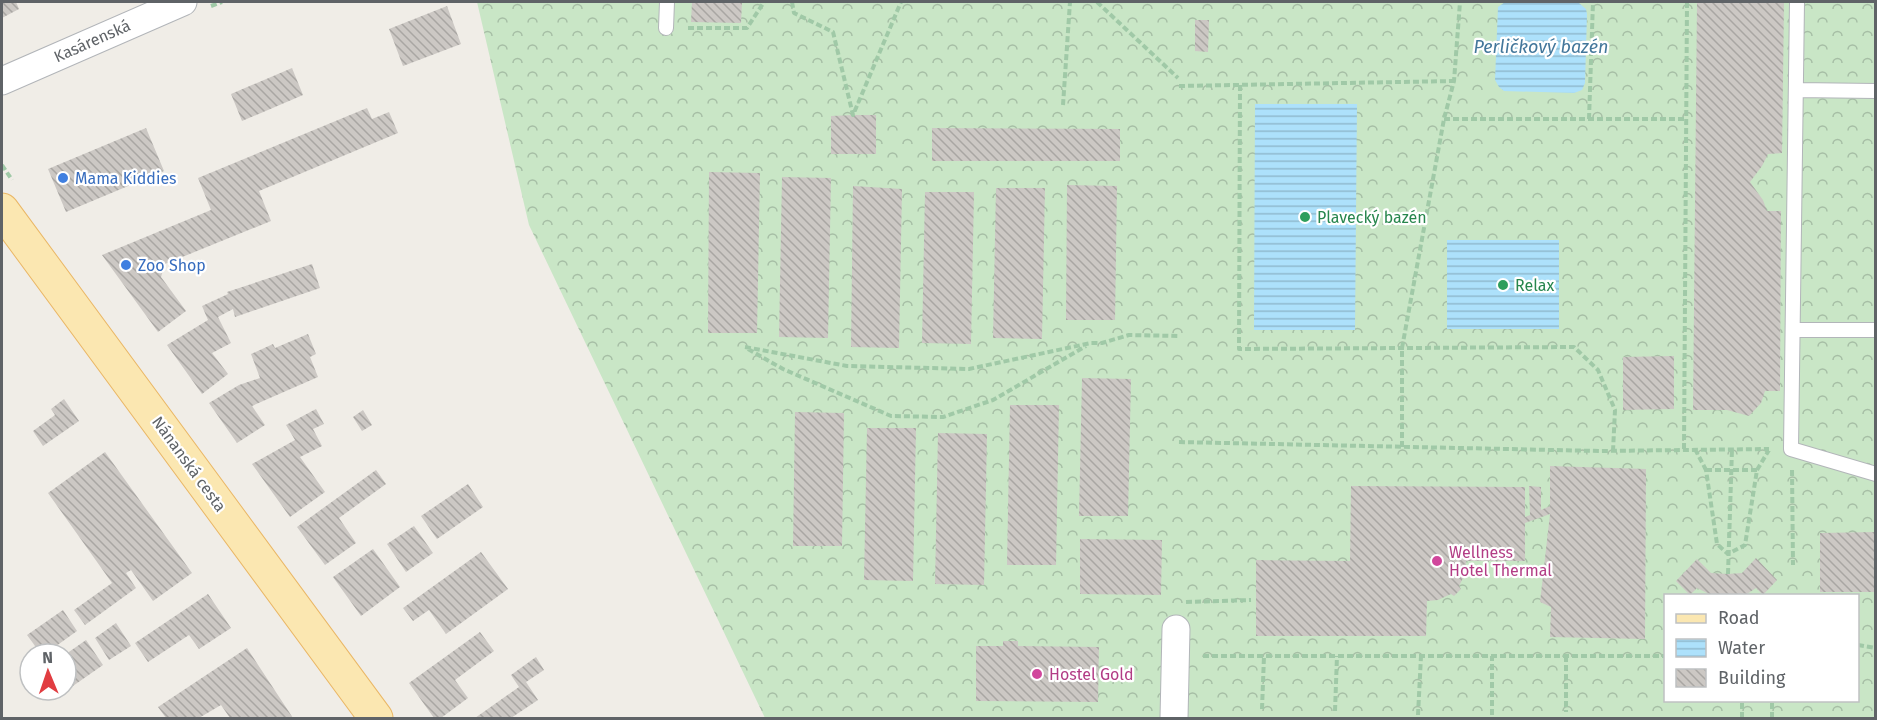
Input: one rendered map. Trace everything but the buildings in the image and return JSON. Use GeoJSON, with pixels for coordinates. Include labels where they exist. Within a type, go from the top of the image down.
{"type":"FeatureCollection","features":[{"type":"Feature","properties":{"kind":"main road","name":"Nánanská cesta"},"geometry":{"type":"LineString","coordinates":[[2,210],[376,718]]}},
{"type":"Feature","properties":{"kind":"street","name":"Kasárenská"},"geometry":{"type":"LineString","coordinates":[[2,81],[183,2]]}},
{"type":"Feature","properties":{"kind":"street"},"geometry":{"type":"LineString","coordinates":[[1174,718],[1176,629]]}},
{"type":"Feature","properties":{"kind":"lane"},"geometry":{"type":"LineString","coordinates":[[666,27],[667,2]]}},
{"type":"Feature","properties":{"kind":"lane"},"geometry":{"type":"LineString","coordinates":[[1797,2],[1791,449],[1875,474]]}},
{"type":"Feature","properties":{"kind":"lane"},"geometry":{"type":"LineString","coordinates":[[1796,90],[1875,91]]}},
{"type":"Feature","properties":{"kind":"lane"},"geometry":{"type":"LineString","coordinates":[[1793,330],[1875,330]]}},
{"type":"Feature","properties":{"kind":"path"},"geometry":{"type":"LineString","coordinates":[[666,27],[747,28],[764,2]]}},
{"type":"Feature","properties":{"kind":"path"},"geometry":{"type":"LineString","coordinates":[[792,2],[795,13],[833,32],[853,115],[901,2]]}},
{"type":"Feature","properties":{"kind":"path"},"geometry":{"type":"LineString","coordinates":[[1063,105],[1070,2]]}},
{"type":"Feature","properties":{"kind":"path"},"geometry":{"type":"LineString","coordinates":[[1097,2],[1178,78]]}},
{"type":"Feature","properties":{"kind":"path"},"geometry":{"type":"LineString","coordinates":[[1402,447],[1402,348],[1444,119],[1454,81],[1460,2]]}},
{"type":"Feature","properties":{"kind":"path"},"geometry":{"type":"LineString","coordinates":[[1589,119],[1593,2]]}},
{"type":"Feature","properties":{"kind":"path"},"geometry":{"type":"LineString","coordinates":[[1684,449],[1686,2]]}},
{"type":"Feature","properties":{"kind":"path"},"geometry":{"type":"LineString","coordinates":[[1179,86],[1454,81]]}},
{"type":"Feature","properties":{"kind":"path"},"geometry":{"type":"LineString","coordinates":[[1240,85],[1239,349],[1574,347],[1598,370],[1615,410],[1613,451]]}},
{"type":"Feature","properties":{"kind":"path"},"geometry":{"type":"LineString","coordinates":[[1444,119],[1687,119]]}},
{"type":"Feature","properties":{"kind":"path"},"geometry":{"type":"LineString","coordinates":[[1091,343],[993,400],[943,417],[891,416],[783,369],[745,347],[847,366],[969,369],[1091,343],[1102,343],[1129,335],[1179,336]]}},
{"type":"Feature","properties":{"kind":"path"},"geometry":{"type":"LineString","coordinates":[[1179,442],[1613,451],[1770,449],[1757,470],[1745,545],[1728,554]]}},
{"type":"Feature","properties":{"kind":"path"},"geometry":{"type":"LineString","coordinates":[[1695,449],[1706,470],[1717,544],[1728,554]]}},
{"type":"Feature","properties":{"kind":"path"},"geometry":{"type":"LineString","coordinates":[[1728,574],[1732,449]]}},
{"type":"Feature","properties":{"kind":"path"},"geometry":{"type":"LineString","coordinates":[[1791,449],[1793,565]]}},
{"type":"Feature","properties":{"kind":"path"},"geometry":{"type":"LineString","coordinates":[[1706,470],[1757,470]]}},
{"type":"Feature","properties":{"kind":"path"},"geometry":{"type":"LineString","coordinates":[[1176,602],[1251,600]]}},
{"type":"Feature","properties":{"kind":"path"},"geometry":{"type":"LineString","coordinates":[[1859,645],[1875,648]]}},
{"type":"Feature","properties":{"kind":"path"},"geometry":{"type":"LineString","coordinates":[[1175,656],[1664,656]]}},
{"type":"Feature","properties":{"kind":"path"},"geometry":{"type":"LineString","coordinates":[[1262,710],[1264,656]]}},
{"type":"Feature","properties":{"kind":"path"},"geometry":{"type":"LineString","coordinates":[[1335,711],[1336,656]]}},
{"type":"Feature","properties":{"kind":"path"},"geometry":{"type":"LineString","coordinates":[[1418,716],[1421,656]]}},
{"type":"Feature","properties":{"kind":"path"},"geometry":{"type":"LineString","coordinates":[[1492,656],[1492,715]]}},
{"type":"Feature","properties":{"kind":"path"},"geometry":{"type":"LineString","coordinates":[[1566,656],[1566,712]]}},
{"type":"Feature","properties":{"kind":"path"},"geometry":{"type":"LineString","coordinates":[[1742,702],[1742,718]]}},
{"type":"Feature","properties":{"kind":"path"},"geometry":{"type":"LineString","coordinates":[[1772,702],[1772,718]]}},
{"type":"Feature","properties":{"kind":"green space"},"geometry":{"type":"Polygon","coordinates":[[[477,2],[1875,2],[1875,718],[765,718],[529,225],[477,2]]]}},
{"type":"Feature","properties":{"kind":"water","name":"Perličkový bazén"},"geometry":{"type":"Polygon","coordinates":[[[1505,2],[1579,3],[1586,9],[1585,83],[1582,90],[1574,93],[1504,91],[1499,87],[1495,80],[1498,7],[1505,2]]]}},
{"type":"Feature","properties":{"kind":"water","name":"Plavecký bazén"},"geometry":{"type":"Polygon","coordinates":[[[1255,104],[1357,104],[1355,330],[1254,330],[1255,104]]]}},
{"type":"Feature","properties":{"kind":"water","name":"Relax"},"geometry":{"type":"Polygon","coordinates":[[[1447,240],[1559,240],[1559,329],[1447,329],[1447,240]]]}},
{"type":"Feature","properties":{"kind":"place","name":"Mama Kiddies"},"geometry":{"type":"Point","coordinates":[63,178]}},
{"type":"Feature","properties":{"kind":"place","name":"Plavecký bazén"},"geometry":{"type":"Point","coordinates":[1305,217]}},
{"type":"Feature","properties":{"kind":"place","name":"Zoo Shop"},"geometry":{"type":"Point","coordinates":[126,265]}},
{"type":"Feature","properties":{"kind":"place","name":"Relax"},"geometry":{"type":"Point","coordinates":[1503,285]}},
{"type":"Feature","properties":{"kind":"place","name":"Wellness Hotel Thermal"},"geometry":{"type":"Point","coordinates":[1437,561]}},
{"type":"Feature","properties":{"kind":"place","name":"Hostel Gold"},"geometry":{"type":"Point","coordinates":[1037,674]}}]}
